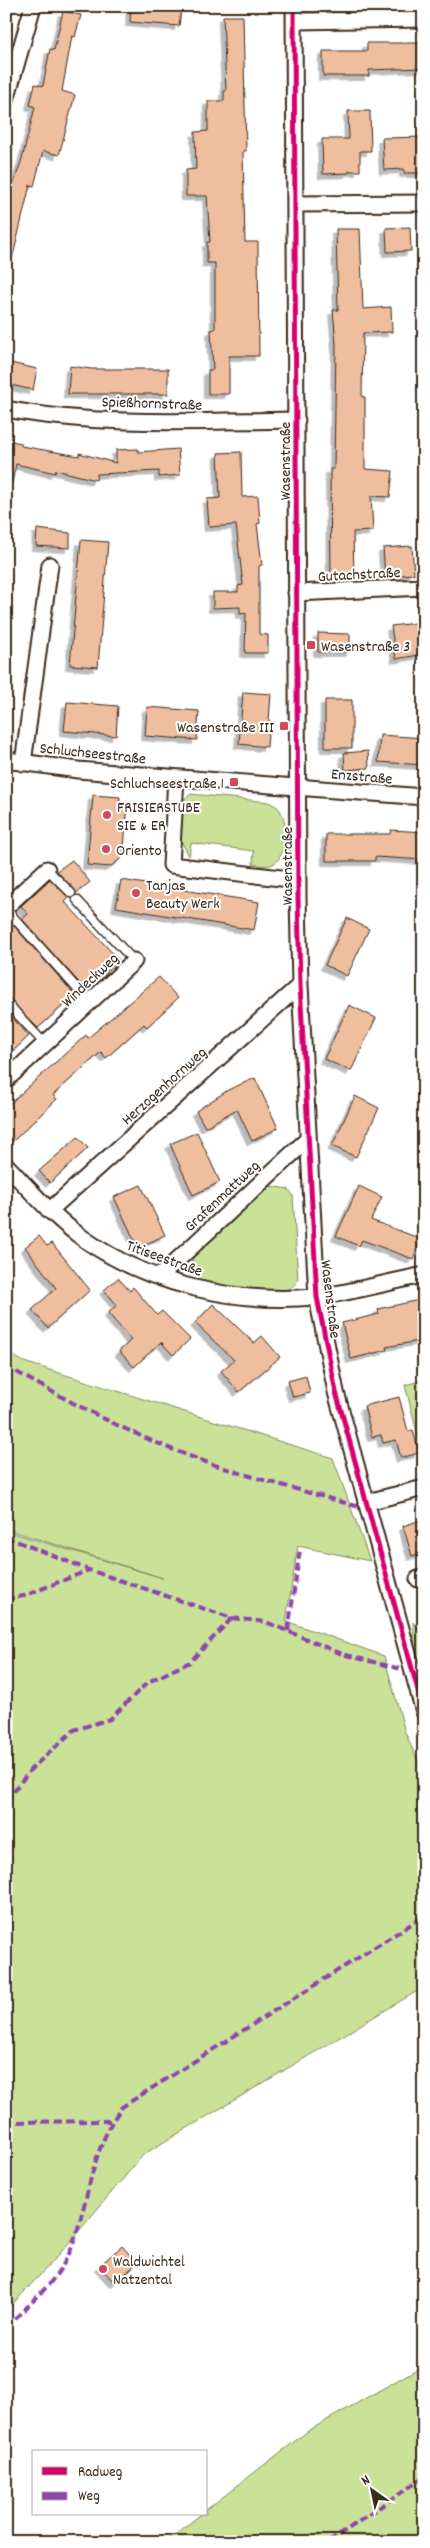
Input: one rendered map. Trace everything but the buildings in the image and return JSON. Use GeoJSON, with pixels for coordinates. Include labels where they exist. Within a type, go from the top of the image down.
{"type":"FeatureCollection","features":[{"type":"Feature","properties":{"kind":"street"},"geometry":{"type":"LineString","coordinates":[[6,100],[9,83],[33,6]]}},
{"type":"Feature","properties":{"kind":"street"},"geometry":{"type":"LineString","coordinates":[[294,14],[424,20]]}},
{"type":"Feature","properties":{"kind":"street","name":"Wasenstraße"},"geometry":{"type":"LineString","coordinates":[[294,14],[298,880],[300,985],[317,1297],[329,1362],[424,1712]]}},
{"type":"Feature","properties":{"kind":"street"},"geometry":{"type":"LineString","coordinates":[[296,204],[424,203]]}},
{"type":"Feature","properties":{"kind":"street","name":"Spießhornstraße"},"geometry":{"type":"LineString","coordinates":[[6,408],[93,418],[167,422],[297,420]]}},
{"type":"Feature","properties":{"kind":"street"},"geometry":{"type":"LineString","coordinates":[[23,763],[50,565]]}},
{"type":"Feature","properties":{"kind":"street","name":"Gutachstraße"},"geometry":{"type":"LineString","coordinates":[[296,594],[424,587]]}},
{"type":"Feature","properties":{"kind":"street","name":"Schluchseestraße"},"geometry":{"type":"LineString","coordinates":[[6,760],[78,770],[298,787]]}},
{"type":"Feature","properties":{"kind":"street"},"geometry":{"type":"LineString","coordinates":[[176,778],[171,865],[298,880]]}},
{"type":"Feature","properties":{"kind":"street","name":"Enzstraße"},"geometry":{"type":"LineString","coordinates":[[298,787],[424,797]]}},
{"type":"Feature","properties":{"kind":"street"},"geometry":{"type":"LineString","coordinates":[[6,908],[48,869]]}},
{"type":"Feature","properties":{"kind":"street","name":"Windeckweg"},"geometry":{"type":"LineString","coordinates":[[6,1080],[134,961]]}},
{"type":"Feature","properties":{"kind":"street","name":"Herzogenhornweg"},"geometry":{"type":"LineString","coordinates":[[49,1211],[300,985]]}},
{"type":"Feature","properties":{"kind":"street","name":"Grafenmattweg"},"geometry":{"type":"LineString","coordinates":[[159,1277],[308,1139]]}},
{"type":"Feature","properties":{"kind":"street","name":"Titiseestraße"},"geometry":{"type":"LineString","coordinates":[[6,1166],[49,1211],[83,1238],[122,1262],[159,1277],[198,1289],[236,1296],[276,1298],[317,1297],[424,1275]]}},
{"type":"Feature","properties":{"kind":"street"},"geometry":{"type":"LineString","coordinates":[[367,1502],[424,1488]]}},
{"type":"Feature","properties":{"kind":"lane"},"geometry":{"type":"LineString","coordinates":[[48,869],[71,893]]}},
{"type":"Feature","properties":{"kind":"lane","name":"Windeckweg"},"geometry":{"type":"LineString","coordinates":[[77,900],[134,961]]}},
{"type":"Feature","properties":{"kind":"lane"},"geometry":{"type":"LineString","coordinates":[[6,908],[89,1002]]}},
{"type":"Feature","properties":{"kind":"lane"},"geometry":{"type":"LineString","coordinates":[[6,1002],[44,1043]]}},
{"type":"Feature","properties":{"kind":"green space"},"geometry":{"type":"Polygon","coordinates":[[[191,794],[269,802],[276,806],[280,810],[285,824],[283,848],[277,861],[263,866],[253,864],[254,851],[191,843],[189,856],[179,837],[182,801],[191,794]]]}},
{"type":"Feature","properties":{"kind":"green space"},"geometry":{"type":"Polygon","coordinates":[[[271,1186],[288,1189],[293,1195],[298,1281],[287,1289],[266,1292],[223,1287],[201,1279],[193,1270],[193,1255],[264,1189],[271,1186]]]}},
{"type":"Feature","properties":{"kind":"green space"},"geometry":{"type":"Polygon","coordinates":[[[6,1352],[24,1362],[333,1458],[370,1561],[298,1546],[286,1621],[384,1656],[405,1732],[424,1775],[424,1987],[144,2154],[56,2258],[6,2311],[6,1531],[163,1578],[6,1529],[6,1352]]]}},
{"type":"Feature","properties":{"kind":"green space"},"geometry":{"type":"Polygon","coordinates":[[[424,1380],[424,1460],[405,1385],[424,1380]]]}},
{"type":"Feature","properties":{"kind":"green space"},"geometry":{"type":"Polygon","coordinates":[[[413,1622],[424,1637],[424,1685],[415,1648],[413,1622]]]}},
{"type":"Feature","properties":{"kind":"green space"},"geometry":{"type":"Polygon","coordinates":[[[424,2365],[424,2542],[166,2542],[198,2516],[208,2516],[208,2508],[308,2431],[424,2365]]]}},
{"type":"Feature","properties":{"kind":"marked path"},"geometry":{"type":"LineString","coordinates":[[6,1366],[54,1393],[154,1442],[206,1462],[359,1507]]}},
{"type":"Feature","properties":{"kind":"marked path"},"geometry":{"type":"LineString","coordinates":[[6,1537],[89,1570],[232,1618],[266,1622],[342,1654],[401,1669]]}},
{"type":"Feature","properties":{"kind":"marked path"},"geometry":{"type":"LineString","coordinates":[[288,1631],[300,1550]]}},
{"type":"Feature","properties":{"kind":"marked path"},"geometry":{"type":"LineString","coordinates":[[6,1599],[24,1596],[89,1570]]}},
{"type":"Feature","properties":{"kind":"marked path"},"geometry":{"type":"LineString","coordinates":[[6,1801],[31,1769],[74,1730],[110,1719],[148,1682],[190,1662],[232,1618]]}},
{"type":"Feature","properties":{"kind":"marked path"},"geometry":{"type":"LineString","coordinates":[[6,2327],[45,2289],[68,2256],[104,2139],[122,2107],[424,1916]]}},
{"type":"Feature","properties":{"kind":"marked path"},"geometry":{"type":"LineString","coordinates":[[6,2122],[111,2121]]}},
{"type":"Feature","properties":{"kind":"marked path"},"geometry":{"type":"LineString","coordinates":[[329,2542],[424,2477]]}},
{"type":"Feature","properties":{"kind":"cycle path"},"geometry":{"type":"LineString","coordinates":[[294,6],[298,898],[300,985],[317,1297],[336,1392],[424,1712]]}},
{"type":"Feature","properties":{"kind":"place","name":"Wasenstraße 3"},"geometry":{"type":"Point","coordinates":[311,645]}},
{"type":"Feature","properties":{"kind":"place","name":"Wasenstraße III"},"geometry":{"type":"Point","coordinates":[284,726]}},
{"type":"Feature","properties":{"kind":"place","name":"Schluchseestraße 1"},"geometry":{"type":"Point","coordinates":[234,782]}},
{"type":"Feature","properties":{"kind":"place","name":"FRISIERSTUBE SIE & ER"},"geometry":{"type":"Point","coordinates":[107,815]}},
{"type":"Feature","properties":{"kind":"place","name":"Oriento"},"geometry":{"type":"Point","coordinates":[106,849]}},
{"type":"Feature","properties":{"kind":"place","name":"Tanjas Beauty Werk"},"geometry":{"type":"Point","coordinates":[136,893]}},
{"type":"Feature","properties":{"kind":"place","name":"Waldwichtel Natzental"},"geometry":{"type":"Point","coordinates":[103,2269]}}]}
